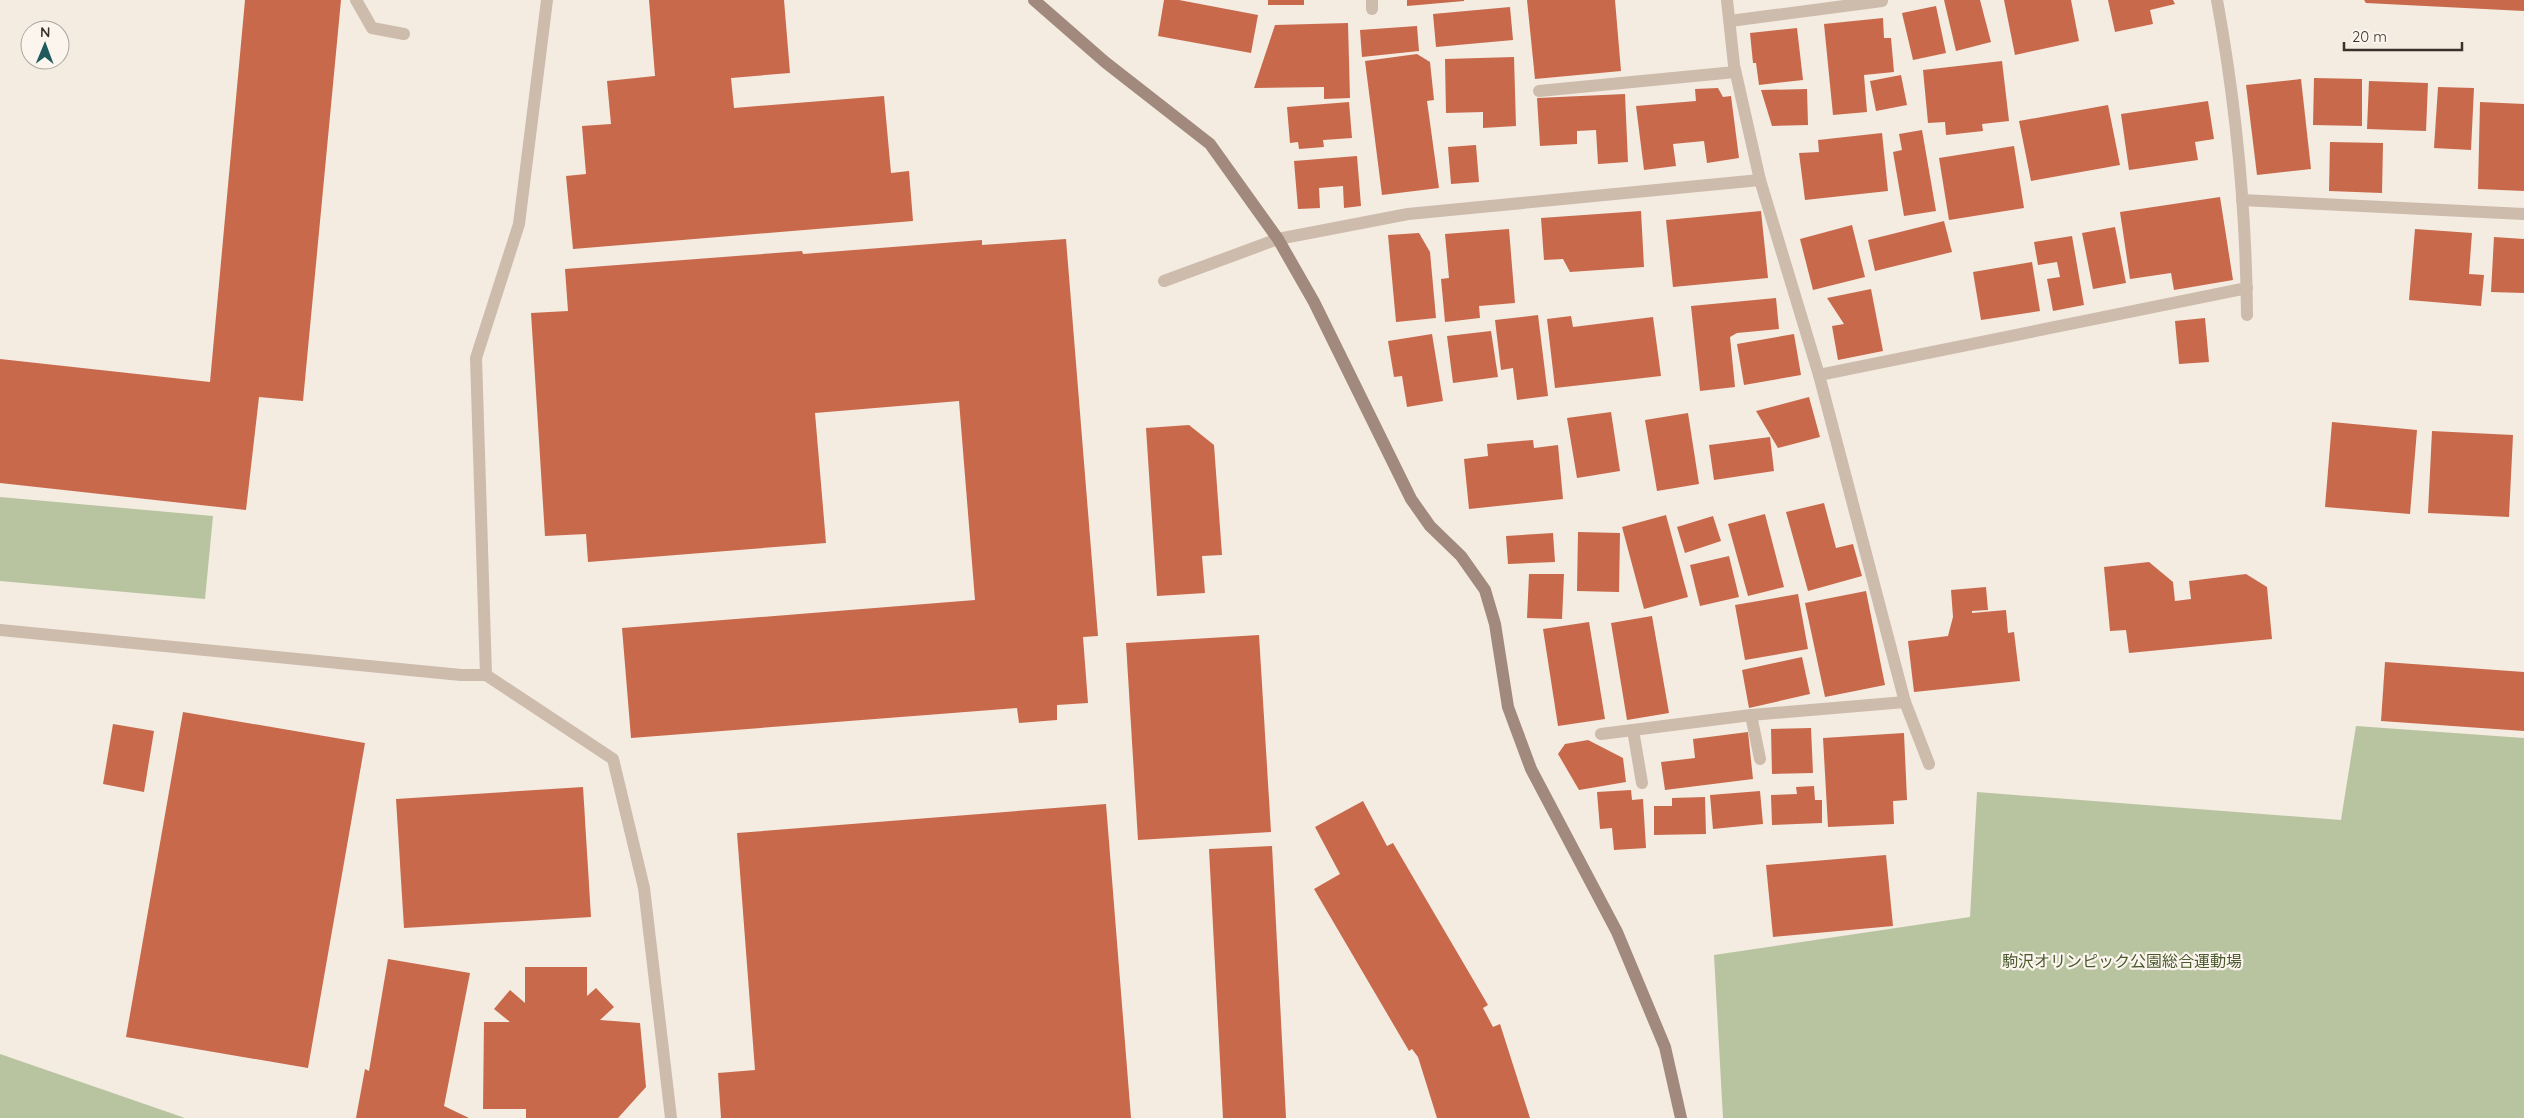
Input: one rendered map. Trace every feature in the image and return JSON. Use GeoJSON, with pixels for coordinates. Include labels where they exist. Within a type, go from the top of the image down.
{"type":"FeatureCollection","features":[{"type":"Feature","properties":{"kind":"street"},"geometry":{"type":"LineString","coordinates":[[356,0],[372,28],[404,34]]}},
{"type":"Feature","properties":{"kind":"street"},"geometry":{"type":"LineString","coordinates":[[486,675],[476,358],[519,224],[547,0]]}},
{"type":"Feature","properties":{"kind":"street"},"geometry":{"type":"LineString","coordinates":[[1034,0],[1105,62],[1210,144],[1278,239],[1314,302],[1412,499],[1430,526],[1462,556],[1485,590],[1495,624],[1511,716],[1531,769],[1617,932],[1665,1047],[1681,1118]]}},
{"type":"Feature","properties":{"kind":"street"},"geometry":{"type":"LineString","coordinates":[[1727,0],[1735,72],[1760,180],[1819,375],[1905,702],[1929,764]]}},
{"type":"Feature","properties":{"kind":"street"},"geometry":{"type":"LineString","coordinates":[[2217,0],[2231,76],[2242,200],[2247,316]]}},
{"type":"Feature","properties":{"kind":"street"},"geometry":{"type":"LineString","coordinates":[[1730,21],[1882,1]]}},
{"type":"Feature","properties":{"kind":"street"},"geometry":{"type":"LineString","coordinates":[[1539,91],[1735,72]]}},
{"type":"Feature","properties":{"kind":"street"},"geometry":{"type":"LineString","coordinates":[[1164,281],[1278,239],[1408,214],[1760,180]]}},
{"type":"Feature","properties":{"kind":"street"},"geometry":{"type":"LineString","coordinates":[[2242,200],[2524,214]]}},
{"type":"Feature","properties":{"kind":"street"},"geometry":{"type":"LineString","coordinates":[[1819,375],[2247,288]]}},
{"type":"Feature","properties":{"kind":"street"},"geometry":{"type":"LineString","coordinates":[[0,630],[451,674],[486,675],[613,759],[644,888],[671,1118]]}},
{"type":"Feature","properties":{"kind":"street"},"geometry":{"type":"LineString","coordinates":[[1601,734],[1751,715],[1905,702]]}},
{"type":"Feature","properties":{"kind":"street"},"geometry":{"type":"LineString","coordinates":[[1751,715],[1760,759]]}},
{"type":"Feature","properties":{"kind":"street"},"geometry":{"type":"LineString","coordinates":[[1633,730],[1642,783]]}},
{"type":"Feature","properties":{"kind":"green space"},"geometry":{"type":"Polygon","coordinates":[[[0,497],[213,516],[205,599],[0,581],[0,497]]]}},
{"type":"Feature","properties":{"kind":"green space","name":"駒沢オリンピック公園総合運動場"},"geometry":{"type":"Polygon","coordinates":[[[2356,726],[2524,738],[2524,1118],[1723,1118],[1714,955],[1970,917],[1977,792],[2341,820],[2356,726]]]}},
{"type":"Feature","properties":{"kind":"green space"},"geometry":{"type":"Polygon","coordinates":[[[0,1054],[185,1118],[0,1118],[0,1054]]]}},
{"type":"Feature","properties":{"kind":"building"},"geometry":{"type":"Polygon","coordinates":[[[245,0],[341,0],[303,401],[259,397],[246,510],[0,483],[0,359],[210,382],[245,0]]]}},
{"type":"Feature","properties":{"kind":"building"},"geometry":{"type":"Polygon","coordinates":[[[649,0],[784,0],[790,73],[731,78],[734,108],[884,96],[891,173],[909,171],[913,221],[573,249],[566,176],[586,174],[582,126],[611,124],[607,81],[655,76],[649,0]]]}},
{"type":"Feature","properties":{"kind":"building"},"geometry":{"type":"Polygon","coordinates":[[[1164,0],[1179,0],[1258,15],[1251,53],[1158,36],[1164,0]]]}},
{"type":"Feature","properties":{"kind":"building"},"geometry":{"type":"Polygon","coordinates":[[[1268,0],[1304,0],[1304,5],[1268,5],[1268,0]]]}},
{"type":"Feature","properties":{"kind":"building"},"geometry":{"type":"Polygon","coordinates":[[[1407,0],[1464,0],[1464,1],[1407,6],[1407,0]]]}},
{"type":"Feature","properties":{"kind":"building"},"geometry":{"type":"Polygon","coordinates":[[[1527,0],[1615,0],[1621,71],[1535,79],[1527,0]]]}},
{"type":"Feature","properties":{"kind":"building"},"geometry":{"type":"Polygon","coordinates":[[[1944,0],[1980,0],[1991,42],[1956,51],[1944,0]]]}},
{"type":"Feature","properties":{"kind":"building"},"geometry":{"type":"Polygon","coordinates":[[[2004,0],[2071,0],[2079,41],[2015,55],[2004,0]]]}},
{"type":"Feature","properties":{"kind":"building"},"geometry":{"type":"Polygon","coordinates":[[[2108,0],[2173,0],[2175,4],[2150,10],[2153,24],[2115,32],[2108,0]]]}},
{"type":"Feature","properties":{"kind":"building"},"geometry":{"type":"Polygon","coordinates":[[[2364,0],[2524,0],[2524,11],[2366,3],[2364,0]]]}},
{"type":"Feature","properties":{"kind":"building"},"geometry":{"type":"Polygon","coordinates":[[[1936,6],[1946,53],[1913,60],[1902,13],[1936,6]]]}},
{"type":"Feature","properties":{"kind":"building"},"geometry":{"type":"Polygon","coordinates":[[[1510,7],[1513,40],[1436,47],[1433,14],[1510,7]]]}},
{"type":"Feature","properties":{"kind":"building"},"geometry":{"type":"Polygon","coordinates":[[[1883,18],[1884,38],[1891,38],[1894,72],[1864,75],[1867,112],[1833,115],[1824,24],[1883,18]]]}},
{"type":"Feature","properties":{"kind":"building"},"geometry":{"type":"Polygon","coordinates":[[[1348,23],[1350,98],[1324,99],[1324,87],[1254,88],[1275,25],[1348,23]]]}},
{"type":"Feature","properties":{"kind":"building"},"geometry":{"type":"Polygon","coordinates":[[[1417,26],[1419,51],[1362,57],[1360,30],[1417,26]]]}},
{"type":"Feature","properties":{"kind":"building"},"geometry":{"type":"Polygon","coordinates":[[[1797,28],[1803,80],[1759,85],[1756,63],[1753,63],[1750,33],[1797,28]]]}},
{"type":"Feature","properties":{"kind":"building"},"geometry":{"type":"Polygon","coordinates":[[[1417,54],[1430,62],[1434,100],[1427,101],[1439,188],[1382,195],[1365,61],[1417,54]]]}},
{"type":"Feature","properties":{"kind":"building"},"geometry":{"type":"Polygon","coordinates":[[[1514,57],[1516,126],[1483,128],[1483,112],[1446,113],[1445,59],[1514,57]]]}},
{"type":"Feature","properties":{"kind":"building"},"geometry":{"type":"Polygon","coordinates":[[[2002,61],[2009,121],[1982,124],[1983,131],[1946,135],[1945,122],[1928,123],[1923,70],[2002,61]]]}},
{"type":"Feature","properties":{"kind":"building"},"geometry":{"type":"Polygon","coordinates":[[[1901,75],[1907,105],[1876,111],[1870,81],[1901,75]]]}},
{"type":"Feature","properties":{"kind":"building"},"geometry":{"type":"Polygon","coordinates":[[[2314,78],[2362,79],[2362,126],[2313,125],[2314,78]]]}},
{"type":"Feature","properties":{"kind":"building"},"geometry":{"type":"Polygon","coordinates":[[[2301,79],[2311,169],[2257,175],[2246,85],[2301,79]]]}},
{"type":"Feature","properties":{"kind":"building"},"geometry":{"type":"Polygon","coordinates":[[[2369,81],[2428,83],[2426,131],[2367,129],[2369,81]]]}},
{"type":"Feature","properties":{"kind":"building"},"geometry":{"type":"Polygon","coordinates":[[[2438,87],[2474,88],[2471,150],[2434,148],[2438,87]]]}},
{"type":"Feature","properties":{"kind":"building"},"geometry":{"type":"Polygon","coordinates":[[[1718,88],[1723,97],[1731,96],[1739,158],[1707,163],[1704,141],[1673,144],[1676,166],[1644,170],[1636,106],[1696,101],[1695,89],[1718,88]]]}},
{"type":"Feature","properties":{"kind":"building"},"geometry":{"type":"Polygon","coordinates":[[[1807,89],[1808,125],[1772,126],[1761,90],[1807,89]]]}},
{"type":"Feature","properties":{"kind":"building"},"geometry":{"type":"Polygon","coordinates":[[[1625,94],[1628,162],[1598,164],[1596,130],[1577,131],[1577,144],[1540,146],[1537,98],[1625,94]]]}},
{"type":"Feature","properties":{"kind":"building"},"geometry":{"type":"Polygon","coordinates":[[[2208,101],[2214,139],[2195,142],[2198,160],[2129,170],[2121,114],[2208,101]]]}},
{"type":"Feature","properties":{"kind":"building"},"geometry":{"type":"Polygon","coordinates":[[[1349,102],[1352,138],[1323,140],[1324,147],[1299,149],[1298,142],[1290,143],[1287,107],[1349,102]]]}},
{"type":"Feature","properties":{"kind":"building"},"geometry":{"type":"Polygon","coordinates":[[[2480,102],[2524,104],[2524,191],[2478,189],[2480,102]]]}},
{"type":"Feature","properties":{"kind":"building"},"geometry":{"type":"Polygon","coordinates":[[[2108,105],[2120,165],[2031,181],[2019,121],[2108,105]]]}},
{"type":"Feature","properties":{"kind":"building"},"geometry":{"type":"Polygon","coordinates":[[[1922,130],[1936,211],[1904,216],[1893,152],[1902,150],[1899,134],[1922,130]]]}},
{"type":"Feature","properties":{"kind":"building"},"geometry":{"type":"Polygon","coordinates":[[[1882,133],[1888,191],[1805,200],[1799,153],[1819,152],[1818,140],[1882,133]]]}},
{"type":"Feature","properties":{"kind":"building"},"geometry":{"type":"Polygon","coordinates":[[[2330,142],[2383,143],[2382,193],[2329,191],[2330,142]]]}},
{"type":"Feature","properties":{"kind":"building"},"geometry":{"type":"Polygon","coordinates":[[[1476,145],[1479,182],[1451,184],[1448,147],[1476,145]]]}},
{"type":"Feature","properties":{"kind":"building"},"geometry":{"type":"Polygon","coordinates":[[[2014,146],[2024,208],[1949,220],[1939,158],[2014,146]]]}},
{"type":"Feature","properties":{"kind":"building"},"geometry":{"type":"Polygon","coordinates":[[[1357,156],[1361,206],[1344,208],[1343,186],[1319,188],[1320,208],[1298,209],[1294,161],[1357,156]]]}},
{"type":"Feature","properties":{"kind":"building"},"geometry":{"type":"Polygon","coordinates":[[[2220,197],[2233,280],[2174,290],[2171,273],[2130,279],[2120,212],[2220,197]]]}},
{"type":"Feature","properties":{"kind":"building"},"geometry":{"type":"Polygon","coordinates":[[[1641,211],[1644,267],[1570,272],[1563,259],[1544,260],[1541,218],[1641,211]]]}},
{"type":"Feature","properties":{"kind":"building"},"geometry":{"type":"Polygon","coordinates":[[[1761,211],[1768,278],[1673,287],[1666,220],[1761,211]]]}},
{"type":"Feature","properties":{"kind":"building"},"geometry":{"type":"Polygon","coordinates":[[[1944,221],[1952,252],[1875,271],[1868,240],[1944,221]]]}},
{"type":"Feature","properties":{"kind":"building"},"geometry":{"type":"Polygon","coordinates":[[[1852,225],[1865,277],[1813,290],[1800,239],[1852,225]]]}},
{"type":"Feature","properties":{"kind":"building"},"geometry":{"type":"Polygon","coordinates":[[[2115,227],[2126,283],[2093,289],[2082,233],[2115,227]]]}},
{"type":"Feature","properties":{"kind":"building"},"geometry":{"type":"Polygon","coordinates":[[[1509,229],[1515,303],[1479,306],[1480,318],[1445,322],[1441,279],[1449,278],[1445,234],[1509,229]]]}},
{"type":"Feature","properties":{"kind":"building"},"geometry":{"type":"Polygon","coordinates":[[[2415,229],[2472,233],[2469,274],[2484,275],[2481,306],[2409,300],[2415,229]]]}},
{"type":"Feature","properties":{"kind":"building"},"geometry":{"type":"Polygon","coordinates":[[[1419,233],[1430,252],[1436,318],[1396,322],[1388,235],[1419,233]]]}},
{"type":"Feature","properties":{"kind":"building"},"geometry":{"type":"Polygon","coordinates":[[[2072,236],[2084,305],[2053,311],[2047,279],[2060,277],[2057,262],[2038,265],[2034,242],[2072,236]]]}},
{"type":"Feature","properties":{"kind":"building"},"geometry":{"type":"Polygon","coordinates":[[[2494,237],[2524,239],[2524,293],[2491,292],[2494,237]]]}},
{"type":"Feature","properties":{"kind":"building"},"geometry":{"type":"Polygon","coordinates":[[[1066,239],[1098,636],[1083,637],[1088,703],[1057,705],[1057,720],[1019,723],[1017,708],[631,738],[622,628],[975,600],[959,401],[815,413],[826,543],[588,562],[586,534],[545,536],[531,313],[568,311],[565,269],[802,251],[803,254],[982,240],[982,245],[1066,239]]]}},
{"type":"Feature","properties":{"kind":"building"},"geometry":{"type":"Polygon","coordinates":[[[2032,262],[2040,311],[1981,320],[1973,272],[2032,262]]]}},
{"type":"Feature","properties":{"kind":"building"},"geometry":{"type":"Polygon","coordinates":[[[1871,289],[1883,351],[1838,360],[1832,326],[1844,324],[1827,298],[1871,289]]]}},
{"type":"Feature","properties":{"kind":"building"},"geometry":{"type":"Polygon","coordinates":[[[1776,298],[1779,329],[1737,333],[1730,337],[1735,387],[1700,391],[1691,306],[1776,298]]]}},
{"type":"Feature","properties":{"kind":"building"},"geometry":{"type":"Polygon","coordinates":[[[1538,315],[1548,396],[1517,400],[1513,368],[1501,370],[1495,320],[1538,315]]]}},
{"type":"Feature","properties":{"kind":"building"},"geometry":{"type":"Polygon","coordinates":[[[1571,316],[1573,327],[1653,317],[1661,376],[1555,388],[1547,319],[1571,316]]]}},
{"type":"Feature","properties":{"kind":"building"},"geometry":{"type":"Polygon","coordinates":[[[2205,318],[2209,362],[2179,364],[2175,321],[2205,318]]]}},
{"type":"Feature","properties":{"kind":"building"},"geometry":{"type":"Polygon","coordinates":[[[1491,331],[1498,377],[1453,383],[1447,336],[1491,331]]]}},
{"type":"Feature","properties":{"kind":"building"},"geometry":{"type":"Polygon","coordinates":[[[1432,334],[1443,401],[1407,407],[1402,376],[1394,377],[1388,341],[1432,334]]]}},
{"type":"Feature","properties":{"kind":"building"},"geometry":{"type":"Polygon","coordinates":[[[1794,334],[1801,375],[1744,385],[1737,344],[1794,334]]]}},
{"type":"Feature","properties":{"kind":"building"},"geometry":{"type":"Polygon","coordinates":[[[1809,397],[1820,437],[1778,448],[1756,411],[1809,397]]]}},
{"type":"Feature","properties":{"kind":"building"},"geometry":{"type":"Polygon","coordinates":[[[1611,412],[1620,471],[1577,478],[1567,418],[1611,412]]]}},
{"type":"Feature","properties":{"kind":"building"},"geometry":{"type":"Polygon","coordinates":[[[1688,413],[1699,484],[1657,491],[1645,420],[1688,413]]]}},
{"type":"Feature","properties":{"kind":"building"},"geometry":{"type":"Polygon","coordinates":[[[2332,422],[2417,430],[2410,514],[2325,507],[2332,422]]]}},
{"type":"Feature","properties":{"kind":"building"},"geometry":{"type":"Polygon","coordinates":[[[1189,425],[1214,445],[1222,555],[1202,556],[1205,593],[1157,596],[1146,428],[1189,425]]]}},
{"type":"Feature","properties":{"kind":"building"},"geometry":{"type":"Polygon","coordinates":[[[2432,431],[2513,435],[2509,517],[2428,513],[2432,431]]]}},
{"type":"Feature","properties":{"kind":"building"},"geometry":{"type":"Polygon","coordinates":[[[1770,437],[1774,471],[1714,480],[1709,445],[1770,437]]]}},
{"type":"Feature","properties":{"kind":"building"},"geometry":{"type":"Polygon","coordinates":[[[1533,440],[1534,448],[1558,445],[1563,499],[1469,509],[1464,459],[1488,456],[1487,444],[1533,440]]]}},
{"type":"Feature","properties":{"kind":"building"},"geometry":{"type":"Polygon","coordinates":[[[1824,503],[1836,548],[1853,544],[1862,576],[1808,591],[1786,512],[1824,503]]]}},
{"type":"Feature","properties":{"kind":"building"},"geometry":{"type":"Polygon","coordinates":[[[1765,514],[1784,587],[1748,596],[1728,524],[1765,514]]]}},
{"type":"Feature","properties":{"kind":"building"},"geometry":{"type":"Polygon","coordinates":[[[1666,515],[1688,597],[1644,609],[1622,527],[1666,515]]]}},
{"type":"Feature","properties":{"kind":"building"},"geometry":{"type":"Polygon","coordinates":[[[1713,516],[1721,541],[1685,553],[1677,527],[1713,516]]]}},
{"type":"Feature","properties":{"kind":"building"},"geometry":{"type":"Polygon","coordinates":[[[1578,532],[1620,533],[1619,592],[1577,591],[1578,532]]]}},
{"type":"Feature","properties":{"kind":"building"},"geometry":{"type":"Polygon","coordinates":[[[1553,533],[1555,562],[1508,564],[1506,536],[1553,533]]]}},
{"type":"Feature","properties":{"kind":"building"},"geometry":{"type":"Polygon","coordinates":[[[1729,556],[1739,597],[1700,606],[1690,565],[1729,556]]]}},
{"type":"Feature","properties":{"kind":"building"},"geometry":{"type":"Polygon","coordinates":[[[2149,562],[2173,582],[2175,601],[2191,599],[2189,581],[2246,574],[2267,587],[2272,639],[2129,653],[2126,630],[2110,631],[2104,567],[2149,562]]]}},
{"type":"Feature","properties":{"kind":"building"},"geometry":{"type":"Polygon","coordinates":[[[1529,574],[1564,574],[1562,619],[1527,618],[1529,574]]]}},
{"type":"Feature","properties":{"kind":"building"},"geometry":{"type":"Polygon","coordinates":[[[1986,587],[1988,610],[1972,611],[1972,613],[2006,610],[2008,633],[2014,632],[2020,681],[1914,692],[1908,641],[1948,636],[1953,617],[1951,590],[1986,587]]]}},
{"type":"Feature","properties":{"kind":"building"},"geometry":{"type":"Polygon","coordinates":[[[1866,591],[1885,685],[1825,697],[1805,603],[1866,591]]]}},
{"type":"Feature","properties":{"kind":"building"},"geometry":{"type":"Polygon","coordinates":[[[1798,594],[1808,649],[1745,660],[1735,605],[1798,594]]]}},
{"type":"Feature","properties":{"kind":"building"},"geometry":{"type":"Polygon","coordinates":[[[1652,616],[1669,713],[1627,720],[1611,623],[1652,616]]]}},
{"type":"Feature","properties":{"kind":"building"},"geometry":{"type":"Polygon","coordinates":[[[1589,622],[1605,719],[1558,726],[1543,629],[1589,622]]]}},
{"type":"Feature","properties":{"kind":"building"},"geometry":{"type":"Polygon","coordinates":[[[1259,635],[1271,832],[1138,840],[1126,643],[1259,635]]]}},
{"type":"Feature","properties":{"kind":"building"},"geometry":{"type":"Polygon","coordinates":[[[1802,657],[1810,694],[1749,708],[1742,670],[1802,657]]]}},
{"type":"Feature","properties":{"kind":"building"},"geometry":{"type":"Polygon","coordinates":[[[2385,662],[2524,672],[2524,731],[2381,721],[2385,662]]]}},
{"type":"Feature","properties":{"kind":"building"},"geometry":{"type":"Polygon","coordinates":[[[183,712],[365,743],[308,1068],[126,1037],[183,712]]]}},
{"type":"Feature","properties":{"kind":"building"},"geometry":{"type":"Polygon","coordinates":[[[113,724],[154,731],[144,792],[103,784],[113,724]]]}},
{"type":"Feature","properties":{"kind":"building"},"geometry":{"type":"Polygon","coordinates":[[[1811,728],[1813,773],[1772,774],[1771,729],[1811,728]]]}},
{"type":"Feature","properties":{"kind":"building"},"geometry":{"type":"Polygon","coordinates":[[[1748,732],[1753,779],[1665,790],[1661,762],[1695,758],[1693,739],[1748,732]]]}},
{"type":"Feature","properties":{"kind":"building"},"geometry":{"type":"Polygon","coordinates":[[[1904,733],[1907,800],[1893,801],[1894,824],[1828,827],[1823,738],[1904,733]]]}},
{"type":"Feature","properties":{"kind":"building"},"geometry":{"type":"Polygon","coordinates":[[[1588,740],[1623,758],[1626,782],[1579,790],[1558,754],[1565,744],[1588,740]]]}},
{"type":"Feature","properties":{"kind":"building"},"geometry":{"type":"Polygon","coordinates":[[[1814,786],[1815,800],[1822,800],[1822,823],[1772,825],[1771,795],[1797,794],[1796,787],[1814,786]]]}},
{"type":"Feature","properties":{"kind":"building"},"geometry":{"type":"Polygon","coordinates":[[[583,787],[591,917],[404,928],[396,799],[583,787]]]}},
{"type":"Feature","properties":{"kind":"building"},"geometry":{"type":"Polygon","coordinates":[[[1631,790],[1632,800],[1643,799],[1646,848],[1614,850],[1612,828],[1600,829],[1597,792],[1631,790]]]}},
{"type":"Feature","properties":{"kind":"building"},"geometry":{"type":"Polygon","coordinates":[[[1760,791],[1763,824],[1713,829],[1710,795],[1760,791]]]}},
{"type":"Feature","properties":{"kind":"building"},"geometry":{"type":"Polygon","coordinates":[[[1705,797],[1706,834],[1654,835],[1654,806],[1672,806],[1672,798],[1705,797]]]}},
{"type":"Feature","properties":{"kind":"building"},"geometry":{"type":"Polygon","coordinates":[[[1363,801],[1387,846],[1393,843],[1488,1005],[1483,1008],[1493,1027],[1500,1024],[1530,1118],[1437,1118],[1418,1057],[1412,1049],[1409,1051],[1314,889],[1340,874],[1315,827],[1363,801]]]}},
{"type":"Feature","properties":{"kind":"building"},"geometry":{"type":"Polygon","coordinates":[[[1106,804],[1131,1118],[721,1118],[718,1073],[755,1070],[737,833],[1106,804]]]}},
{"type":"Feature","properties":{"kind":"building"},"geometry":{"type":"Polygon","coordinates":[[[1272,846],[1286,1118],[1223,1118],[1209,849],[1272,846]]]}},
{"type":"Feature","properties":{"kind":"building"},"geometry":{"type":"Polygon","coordinates":[[[1886,855],[1893,926],[1773,937],[1766,865],[1886,855]]]}},
{"type":"Feature","properties":{"kind":"building"},"geometry":{"type":"Polygon","coordinates":[[[388,959],[470,973],[444,1106],[469,1118],[356,1118],[365,1069],[369,1071],[388,959]]]}},
{"type":"Feature","properties":{"kind":"building"},"geometry":{"type":"Polygon","coordinates":[[[525,967],[587,967],[587,996],[596,988],[614,1007],[600,1020],[640,1023],[646,1087],[618,1118],[526,1118],[526,1109],[483,1109],[484,1022],[510,1022],[494,1009],[510,990],[525,1003],[525,967]]]}}]}
